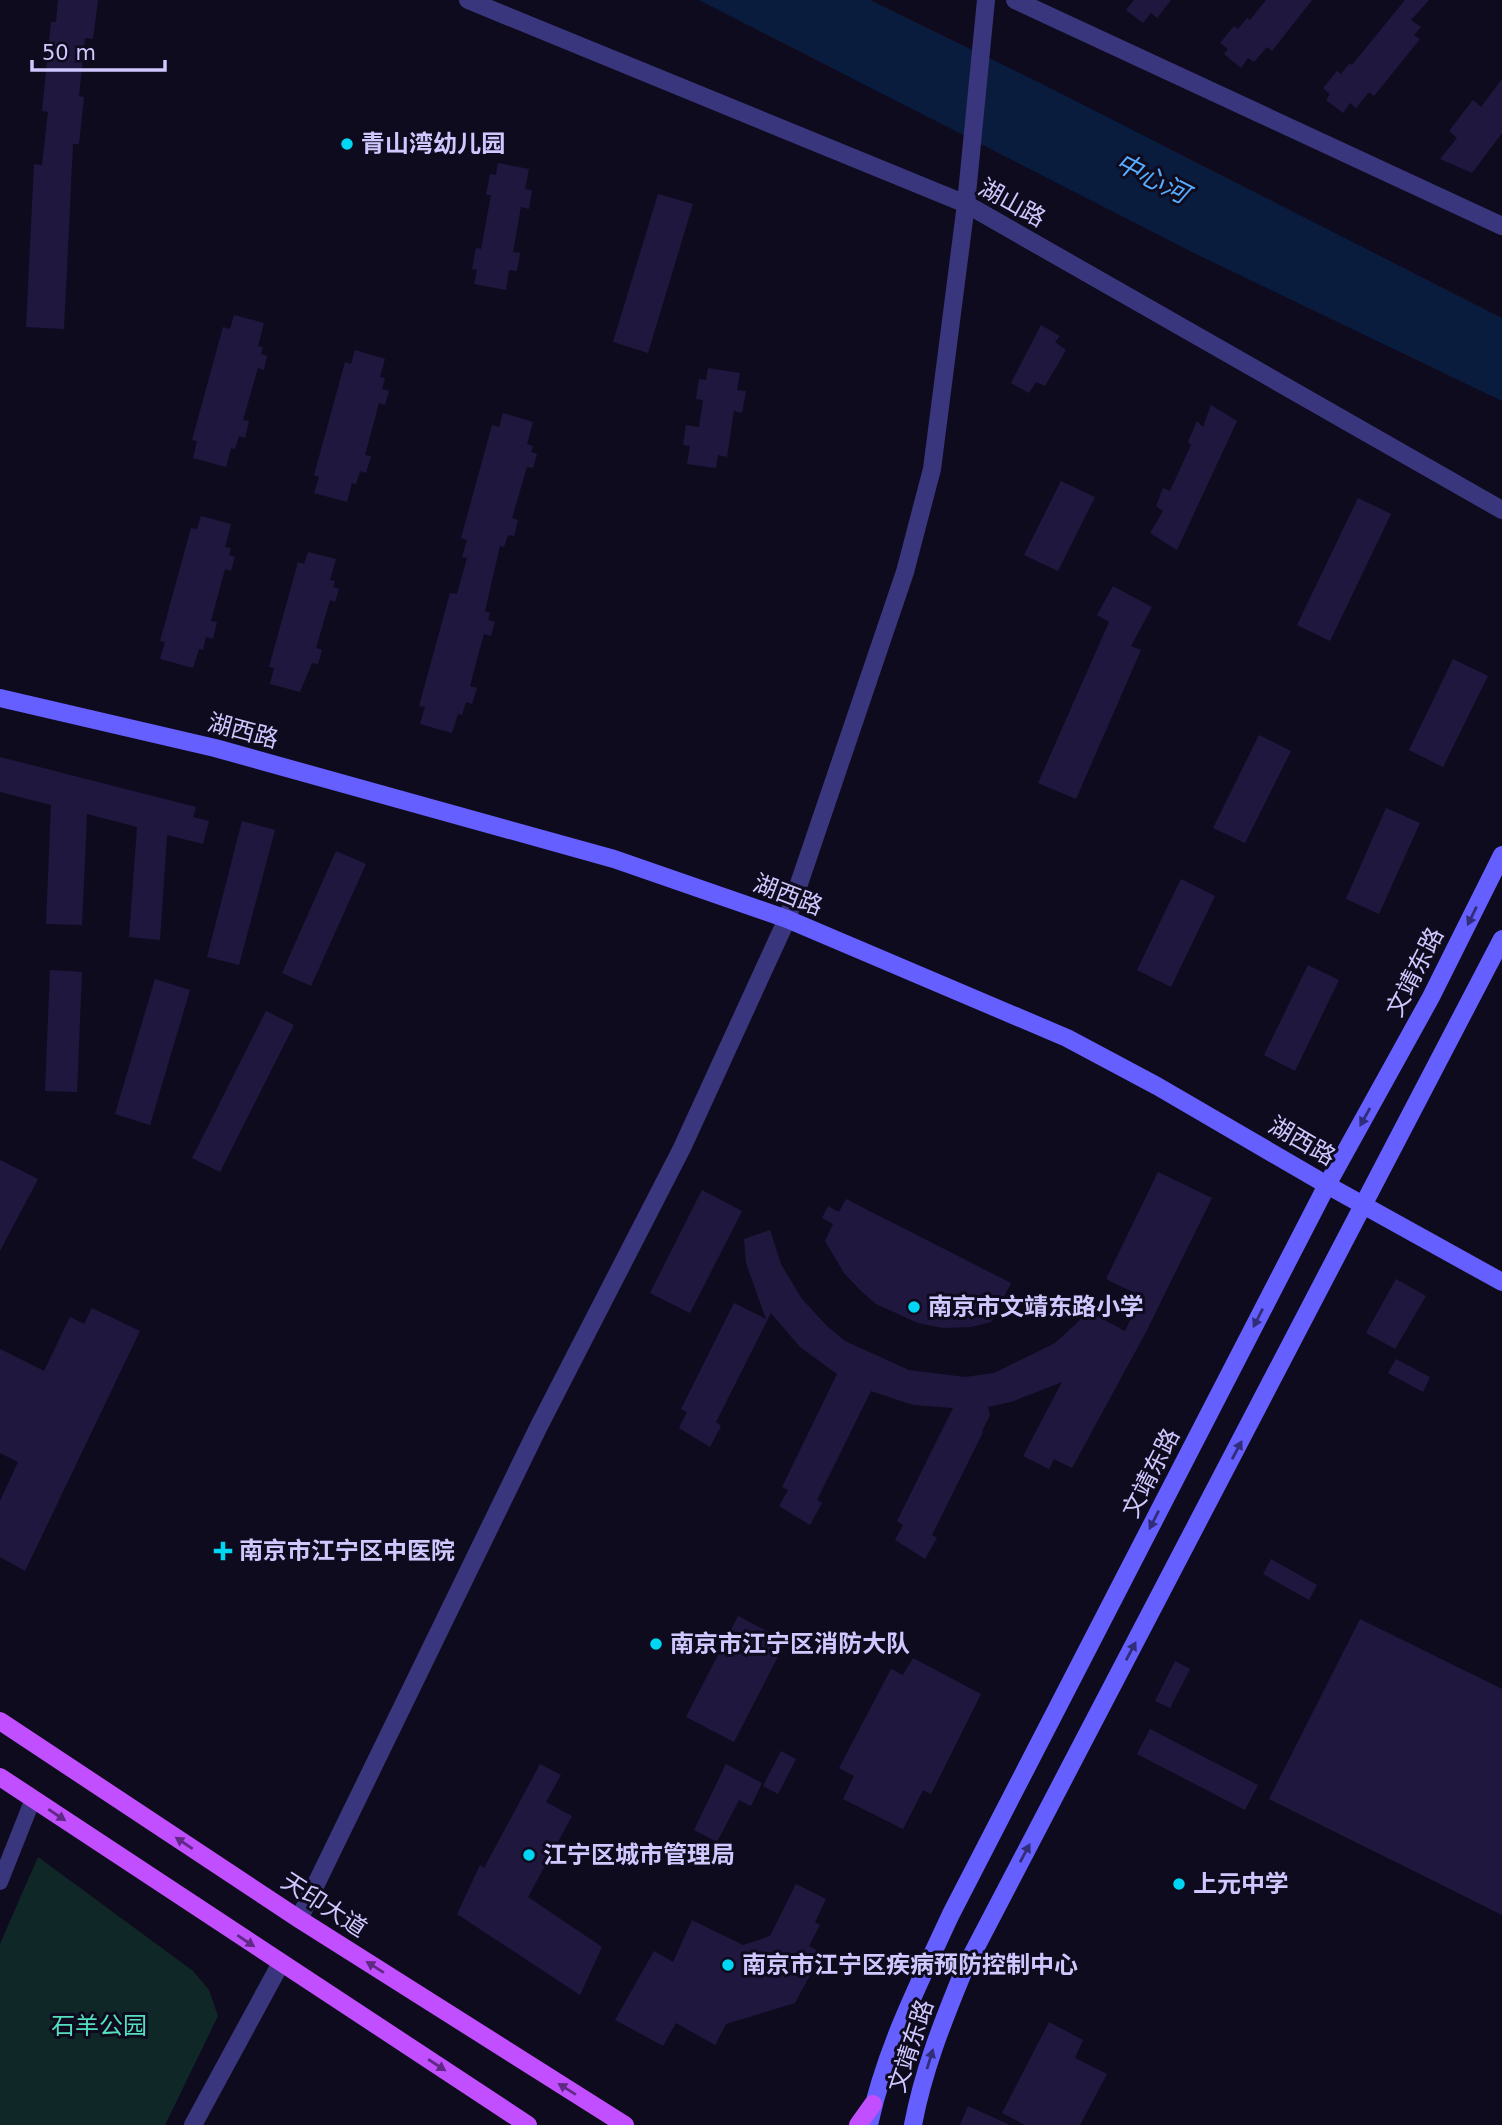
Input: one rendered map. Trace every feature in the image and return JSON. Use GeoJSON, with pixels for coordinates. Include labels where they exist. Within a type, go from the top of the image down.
{"type":"FeatureCollection","features":[{"type":"Feature","properties":{"kind":"main road","name":"湖西路"},"geometry":{"type":"LineString","coordinates":[[0,698],[215,748],[614,859],[787,919],[1067,1038],[1157,1086],[1327,1185],[1502,1282]]}},
{"type":"Feature","properties":{"kind":"main road","name":"文靖东路"},"geometry":{"type":"LineString","coordinates":[[869,2125],[885,2064],[951,1914],[1327,1185],[1431,998],[1502,855]]}},
{"type":"Feature","properties":{"kind":"main road","name":"文靖东路"},"geometry":{"type":"LineString","coordinates":[[913,2125],[938,2035],[964,1970],[1502,939]]}},
{"type":"Feature","properties":{"kind":"main road","name":"天印大道"},"geometry":{"type":"LineString","coordinates":[[0,1721],[299,1919],[625,2125]]}},
{"type":"Feature","properties":{"kind":"main road"},"geometry":{"type":"LineString","coordinates":[[0,1777],[528,2125]]}},
{"type":"Feature","properties":{"kind":"main road"},"geometry":{"type":"LineString","coordinates":[[858,2125],[873,2104]]}},
{"type":"Feature","properties":{"kind":"street","name":"湖山路"},"geometry":{"type":"LineString","coordinates":[[468,0],[966,204],[1502,510]]}},
{"type":"Feature","properties":{"kind":"street"},"geometry":{"type":"LineString","coordinates":[[1015,0],[1502,226]]}},
{"type":"Feature","properties":{"kind":"street"},"geometry":{"type":"LineString","coordinates":[[299,1919],[539,1426],[682,1148],[787,919],[845,755],[905,572],[932,469],[966,204],[985,9]]}},
{"type":"Feature","properties":{"kind":"street"},"geometry":{"type":"LineString","coordinates":[[0,1882],[33,1798]]}},
{"type":"Feature","properties":{"kind":"street"},"geometry":{"type":"LineString","coordinates":[[193,2125],[281,1963]]}},
{"type":"Feature","properties":{"kind":"green space","name":"石羊公园"},"geometry":{"type":"Polygon","coordinates":[[[38,1857],[193,1971],[209,1990],[218,2016],[165,2125],[0,2125],[0,1944],[38,1857]]]}},
{"type":"Feature","properties":{"kind":"water","name":"中心河"},"geometry":{"type":"Polygon","coordinates":[[[699,0],[870,0],[1046,86],[1502,318],[1502,401],[1196,254],[699,0]]]}},
{"type":"Feature","properties":{"kind":"building"},"geometry":{"type":"Polygon","coordinates":[[[58,0],[98,0],[93,39],[85,38],[79,96],[84,97],[79,144],[73,144],[64,329],[26,327],[34,164],[42,165],[48,112],[42,111],[51,22],[56,22],[58,0]]]}},
{"type":"Feature","properties":{"kind":"building"},"geometry":{"type":"Polygon","coordinates":[[[1134,0],[1171,0],[1157,18],[1151,13],[1143,23],[1126,10],[1134,0]]]}},
{"type":"Feature","properties":{"kind":"building"},"geometry":{"type":"Polygon","coordinates":[[[1266,0],[1312,0],[1272,51],[1267,47],[1254,62],[1248,58],[1241,68],[1224,54],[1228,49],[1220,43],[1234,26],[1238,29],[1247,18],[1250,20],[1266,0]]]}},
{"type":"Feature","properties":{"kind":"building"},"geometry":{"type":"Polygon","coordinates":[[[1405,0],[1429,0],[1411,20],[1421,27],[1414,35],[1420,39],[1374,96],[1369,92],[1356,108],[1350,103],[1343,113],[1326,100],[1330,94],[1323,88],[1337,71],[1341,74],[1350,63],[1352,65],[1405,0]]]}},
{"type":"Feature","properties":{"kind":"building"},"geometry":{"type":"Polygon","coordinates":[[[1502,79],[1502,133],[1472,173],[1440,159],[1457,138],[1449,131],[1473,100],[1481,107],[1502,79]]]}},
{"type":"Feature","properties":{"kind":"building"},"geometry":{"type":"Polygon","coordinates":[[[498,163],[529,169],[525,189],[532,190],[529,209],[521,207],[513,252],[520,253],[517,271],[509,270],[506,290],[474,284],[477,270],[472,269],[476,248],[481,249],[491,195],[486,195],[490,174],[496,175],[498,163]]]}},
{"type":"Feature","properties":{"kind":"building"},"geometry":{"type":"Polygon","coordinates":[[[658,194],[693,204],[648,353],[613,342],[658,194]]]}},
{"type":"Feature","properties":{"kind":"building"},"geometry":{"type":"Polygon","coordinates":[[[234,315],[264,323],[258,346],[263,347],[261,354],[267,356],[264,370],[258,368],[243,420],[249,421],[245,438],[239,436],[235,449],[231,448],[226,467],[193,458],[197,441],[192,440],[223,327],[230,329],[234,315]]]}},
{"type":"Feature","properties":{"kind":"building"},"geometry":{"type":"Polygon","coordinates":[[[1041,325],[1060,336],[1055,342],[1066,350],[1045,386],[1036,382],[1029,393],[1011,383],[1041,325]]]}},
{"type":"Feature","properties":{"kind":"building"},"geometry":{"type":"Polygon","coordinates":[[[355,350],[385,359],[380,377],[385,378],[382,389],[389,391],[385,405],[379,403],[365,455],[371,456],[366,473],[360,471],[356,484],[352,483],[347,502],[314,493],[319,477],[314,475],[345,362],[351,364],[355,350]]]}},
{"type":"Feature","properties":{"kind":"building"},"geometry":{"type":"Polygon","coordinates":[[[708,368],[740,373],[737,390],[746,391],[742,413],[734,411],[727,457],[718,455],[716,468],[687,464],[690,446],[683,445],[686,425],[699,427],[703,400],[696,399],[699,379],[706,380],[708,368]]]}},
{"type":"Feature","properties":{"kind":"building"},"geometry":{"type":"Polygon","coordinates":[[[1211,405],[1237,421],[1177,550],[1150,533],[1163,511],[1156,506],[1163,488],[1170,491],[1191,445],[1188,442],[1197,421],[1203,427],[1211,405]]]}},
{"type":"Feature","properties":{"kind":"building"},"geometry":{"type":"Polygon","coordinates":[[[503,413],[533,422],[527,444],[533,446],[531,452],[537,454],[533,468],[527,467],[512,518],[518,520],[514,536],[508,535],[504,547],[500,546],[485,611],[490,613],[488,620],[495,622],[491,636],[484,634],[470,686],[477,688],[472,704],[466,702],[462,715],[458,714],[452,733],[420,724],[425,707],[419,706],[450,593],[457,594],[467,558],[462,557],[467,540],[461,538],[492,425],[499,427],[503,413]]]}},
{"type":"Feature","properties":{"kind":"building"},"geometry":{"type":"Polygon","coordinates":[[[1061,481],[1095,497],[1058,571],[1024,555],[1061,481]]]}},
{"type":"Feature","properties":{"kind":"building"},"geometry":{"type":"Polygon","coordinates":[[[1358,498],[1391,514],[1330,641],[1297,625],[1358,498]]]}},
{"type":"Feature","properties":{"kind":"building"},"geometry":{"type":"Polygon","coordinates":[[[201,516],[231,524],[225,547],[231,548],[229,555],[235,557],[231,571],[225,569],[211,621],[217,622],[213,639],[206,637],[203,650],[199,649],[193,668],[160,659],[165,642],[160,641],[191,528],[197,529],[201,516]]]}},
{"type":"Feature","properties":{"kind":"building"},"geometry":{"type":"Polygon","coordinates":[[[308,552],[336,559],[330,580],[335,581],[333,587],[339,589],[335,602],[330,600],[316,648],[322,650],[318,664],[312,663],[300,692],[270,684],[274,668],[269,667],[298,562],[304,564],[308,552]]]}},
{"type":"Feature","properties":{"kind":"building"},"geometry":{"type":"Polygon","coordinates":[[[1113,586],[1152,607],[1131,646],[1141,650],[1076,799],[1038,783],[1109,622],[1097,615],[1113,586]]]}},
{"type":"Feature","properties":{"kind":"building"},"geometry":{"type":"Polygon","coordinates":[[[1453,659],[1488,676],[1443,767],[1409,750],[1453,659]]]}},
{"type":"Feature","properties":{"kind":"building"},"geometry":{"type":"Polygon","coordinates":[[[1259,735],[1291,751],[1245,843],[1213,828],[1259,735]]]}},
{"type":"Feature","properties":{"kind":"building"},"geometry":{"type":"Polygon","coordinates":[[[0,757],[196,807],[193,817],[209,821],[203,844],[167,835],[160,940],[129,937],[137,827],[87,814],[82,925],[46,924],[51,805],[0,792],[0,757]]]}},
{"type":"Feature","properties":{"kind":"building"},"geometry":{"type":"Polygon","coordinates":[[[1386,808],[1420,823],[1379,914],[1346,899],[1386,808]]]}},
{"type":"Feature","properties":{"kind":"building"},"geometry":{"type":"Polygon","coordinates":[[[242,821],[275,830],[239,965],[207,957],[242,821]]]}},
{"type":"Feature","properties":{"kind":"building"},"geometry":{"type":"Polygon","coordinates":[[[336,851],[366,864],[311,986],[282,973],[336,851]]]}},
{"type":"Feature","properties":{"kind":"building"},"geometry":{"type":"Polygon","coordinates":[[[1181,879],[1215,896],[1171,987],[1137,970],[1181,879]]]}},
{"type":"Feature","properties":{"kind":"building"},"geometry":{"type":"Polygon","coordinates":[[[1308,965],[1339,980],[1295,1071],[1264,1055],[1308,965]]]}},
{"type":"Feature","properties":{"kind":"building"},"geometry":{"type":"Polygon","coordinates":[[[50,970],[82,972],[77,1092],[45,1091],[50,970]]]}},
{"type":"Feature","properties":{"kind":"building"},"geometry":{"type":"Polygon","coordinates":[[[155,979],[190,990],[150,1125],[115,1114],[155,979]]]}},
{"type":"Feature","properties":{"kind":"building"},"geometry":{"type":"Polygon","coordinates":[[[266,1011],[294,1025],[220,1172],[192,1158],[266,1011]]]}},
{"type":"Feature","properties":{"kind":"building"},"geometry":{"type":"Polygon","coordinates":[[[0,1160],[38,1179],[0,1251],[0,1160]]]}},
{"type":"Feature","properties":{"kind":"building"},"geometry":{"type":"Polygon","coordinates":[[[1158,1172],[1212,1198],[1146,1332],[1072,1468],[1054,1459],[1049,1469],[1023,1456],[1062,1382],[1011,1402],[988,1407],[990,1415],[983,1432],[932,1535],[937,1538],[925,1559],[895,1540],[903,1525],[897,1521],[953,1408],[913,1405],[871,1391],[817,1500],[822,1503],[810,1525],[779,1506],[788,1490],[782,1487],[837,1374],[800,1347],[771,1313],[716,1422],[721,1426],[710,1447],[679,1428],[687,1412],[681,1409],[734,1303],[766,1319],[746,1263],[744,1239],[770,1230],[781,1264],[802,1299],[845,1341],[909,1370],[965,1377],[994,1373],[1055,1343],[1079,1321],[1086,1310],[1125,1331],[1141,1296],[1106,1279],[1158,1172]]]}},
{"type":"Feature","properties":{"kind":"building"},"geometry":{"type":"Polygon","coordinates":[[[702,1190],[742,1211],[690,1313],[650,1293],[702,1190]]]}},
{"type":"Feature","properties":{"kind":"building"},"geometry":{"type":"Polygon","coordinates":[[[846,1199],[1011,1283],[991,1322],[971,1327],[943,1328],[918,1323],[876,1304],[844,1273],[825,1241],[833,1224],[822,1218],[828,1206],[839,1212],[846,1199]]]}},
{"type":"Feature","properties":{"kind":"building"},"geometry":{"type":"Polygon","coordinates":[[[1396,1279],[1426,1296],[1395,1349],[1366,1333],[1396,1279]]]}},
{"type":"Feature","properties":{"kind":"building"},"geometry":{"type":"Polygon","coordinates":[[[92,1308],[140,1331],[25,1571],[0,1557],[0,1501],[18,1462],[0,1453],[0,1349],[44,1371],[70,1317],[84,1324],[92,1308]]]}},
{"type":"Feature","properties":{"kind":"building"},"geometry":{"type":"Polygon","coordinates":[[[1396,1359],[1430,1377],[1423,1392],[1388,1373],[1396,1359]]]}},
{"type":"Feature","properties":{"kind":"building"},"geometry":{"type":"Polygon","coordinates":[[[1271,1559],[1317,1585],[1309,1600],[1263,1574],[1271,1559]]]}},
{"type":"Feature","properties":{"kind":"building"},"geometry":{"type":"Polygon","coordinates":[[[738,1616],[786,1641],[734,1742],[686,1717],[738,1616]]]}},
{"type":"Feature","properties":{"kind":"building"},"geometry":{"type":"Polygon","coordinates":[[[1360,1619],[1502,1689],[1502,1915],[1269,1799],[1360,1619]]]}},
{"type":"Feature","properties":{"kind":"building"},"geometry":{"type":"Polygon","coordinates":[[[913,1658],[981,1694],[931,1794],[923,1790],[903,1829],[843,1799],[854,1776],[839,1768],[891,1669],[903,1675],[913,1658]]]}},
{"type":"Feature","properties":{"kind":"building"},"geometry":{"type":"Polygon","coordinates":[[[1175,1661],[1190,1669],[1170,1708],[1155,1701],[1175,1661]]]}},
{"type":"Feature","properties":{"kind":"building"},"geometry":{"type":"Polygon","coordinates":[[[1150,1729],[1258,1785],[1245,1810],[1137,1754],[1150,1729]]]}},
{"type":"Feature","properties":{"kind":"building"},"geometry":{"type":"Polygon","coordinates":[[[781,1751],[796,1759],[778,1794],[763,1786],[781,1751]]]}},
{"type":"Feature","properties":{"kind":"building"},"geometry":{"type":"Polygon","coordinates":[[[540,1764],[561,1775],[546,1802],[572,1816],[528,1897],[602,1947],[580,1995],[457,1914],[480,1865],[484,1868],[540,1764]]]}},
{"type":"Feature","properties":{"kind":"building"},"geometry":{"type":"Polygon","coordinates":[[[726,1764],[762,1783],[751,1806],[739,1800],[717,1842],[694,1830],[726,1764]]]}},
{"type":"Feature","properties":{"kind":"building"},"geometry":{"type":"Polygon","coordinates":[[[796,1884],[826,1899],[815,1922],[820,1925],[809,1946],[822,1953],[795,2003],[726,2024],[715,2045],[676,2023],[663,2046],[615,2020],[654,1951],[673,1962],[692,1920],[743,1945],[756,1941],[770,1936],[796,1884]]]}},
{"type":"Feature","properties":{"kind":"building"},"geometry":{"type":"Polygon","coordinates":[[[1049,2022],[1083,2040],[1075,2058],[1107,2074],[1080,2125],[1025,2125],[1002,2113],[1049,2022]]]}},
{"type":"Feature","properties":{"kind":"building"},"geometry":{"type":"Polygon","coordinates":[[[968,2106],[1010,2125],[960,2125],[968,2106]]]}},
{"type":"Feature","properties":{"kind":"place","name":"青山湾幼儿园"},"geometry":{"type":"Point","coordinates":[347,144]}},
{"type":"Feature","properties":{"kind":"place","name":"南京市文靖东路小学"},"geometry":{"type":"Point","coordinates":[914,1307]}},
{"type":"Feature","properties":{"kind":"place","name":"南京市江宁区中医院"},"geometry":{"type":"Point","coordinates":[223,1551]}},
{"type":"Feature","properties":{"kind":"place","name":"南京市江宁区消防大队"},"geometry":{"type":"Point","coordinates":[656,1644]}},
{"type":"Feature","properties":{"kind":"place","name":"江宁区城市管理局"},"geometry":{"type":"Point","coordinates":[529,1855]}},
{"type":"Feature","properties":{"kind":"place","name":"上元中学"},"geometry":{"type":"Point","coordinates":[1179,1884]}},
{"type":"Feature","properties":{"kind":"place","name":"南京市江宁区疾病预防控制中心"},"geometry":{"type":"Point","coordinates":[728,1965]}}]}
